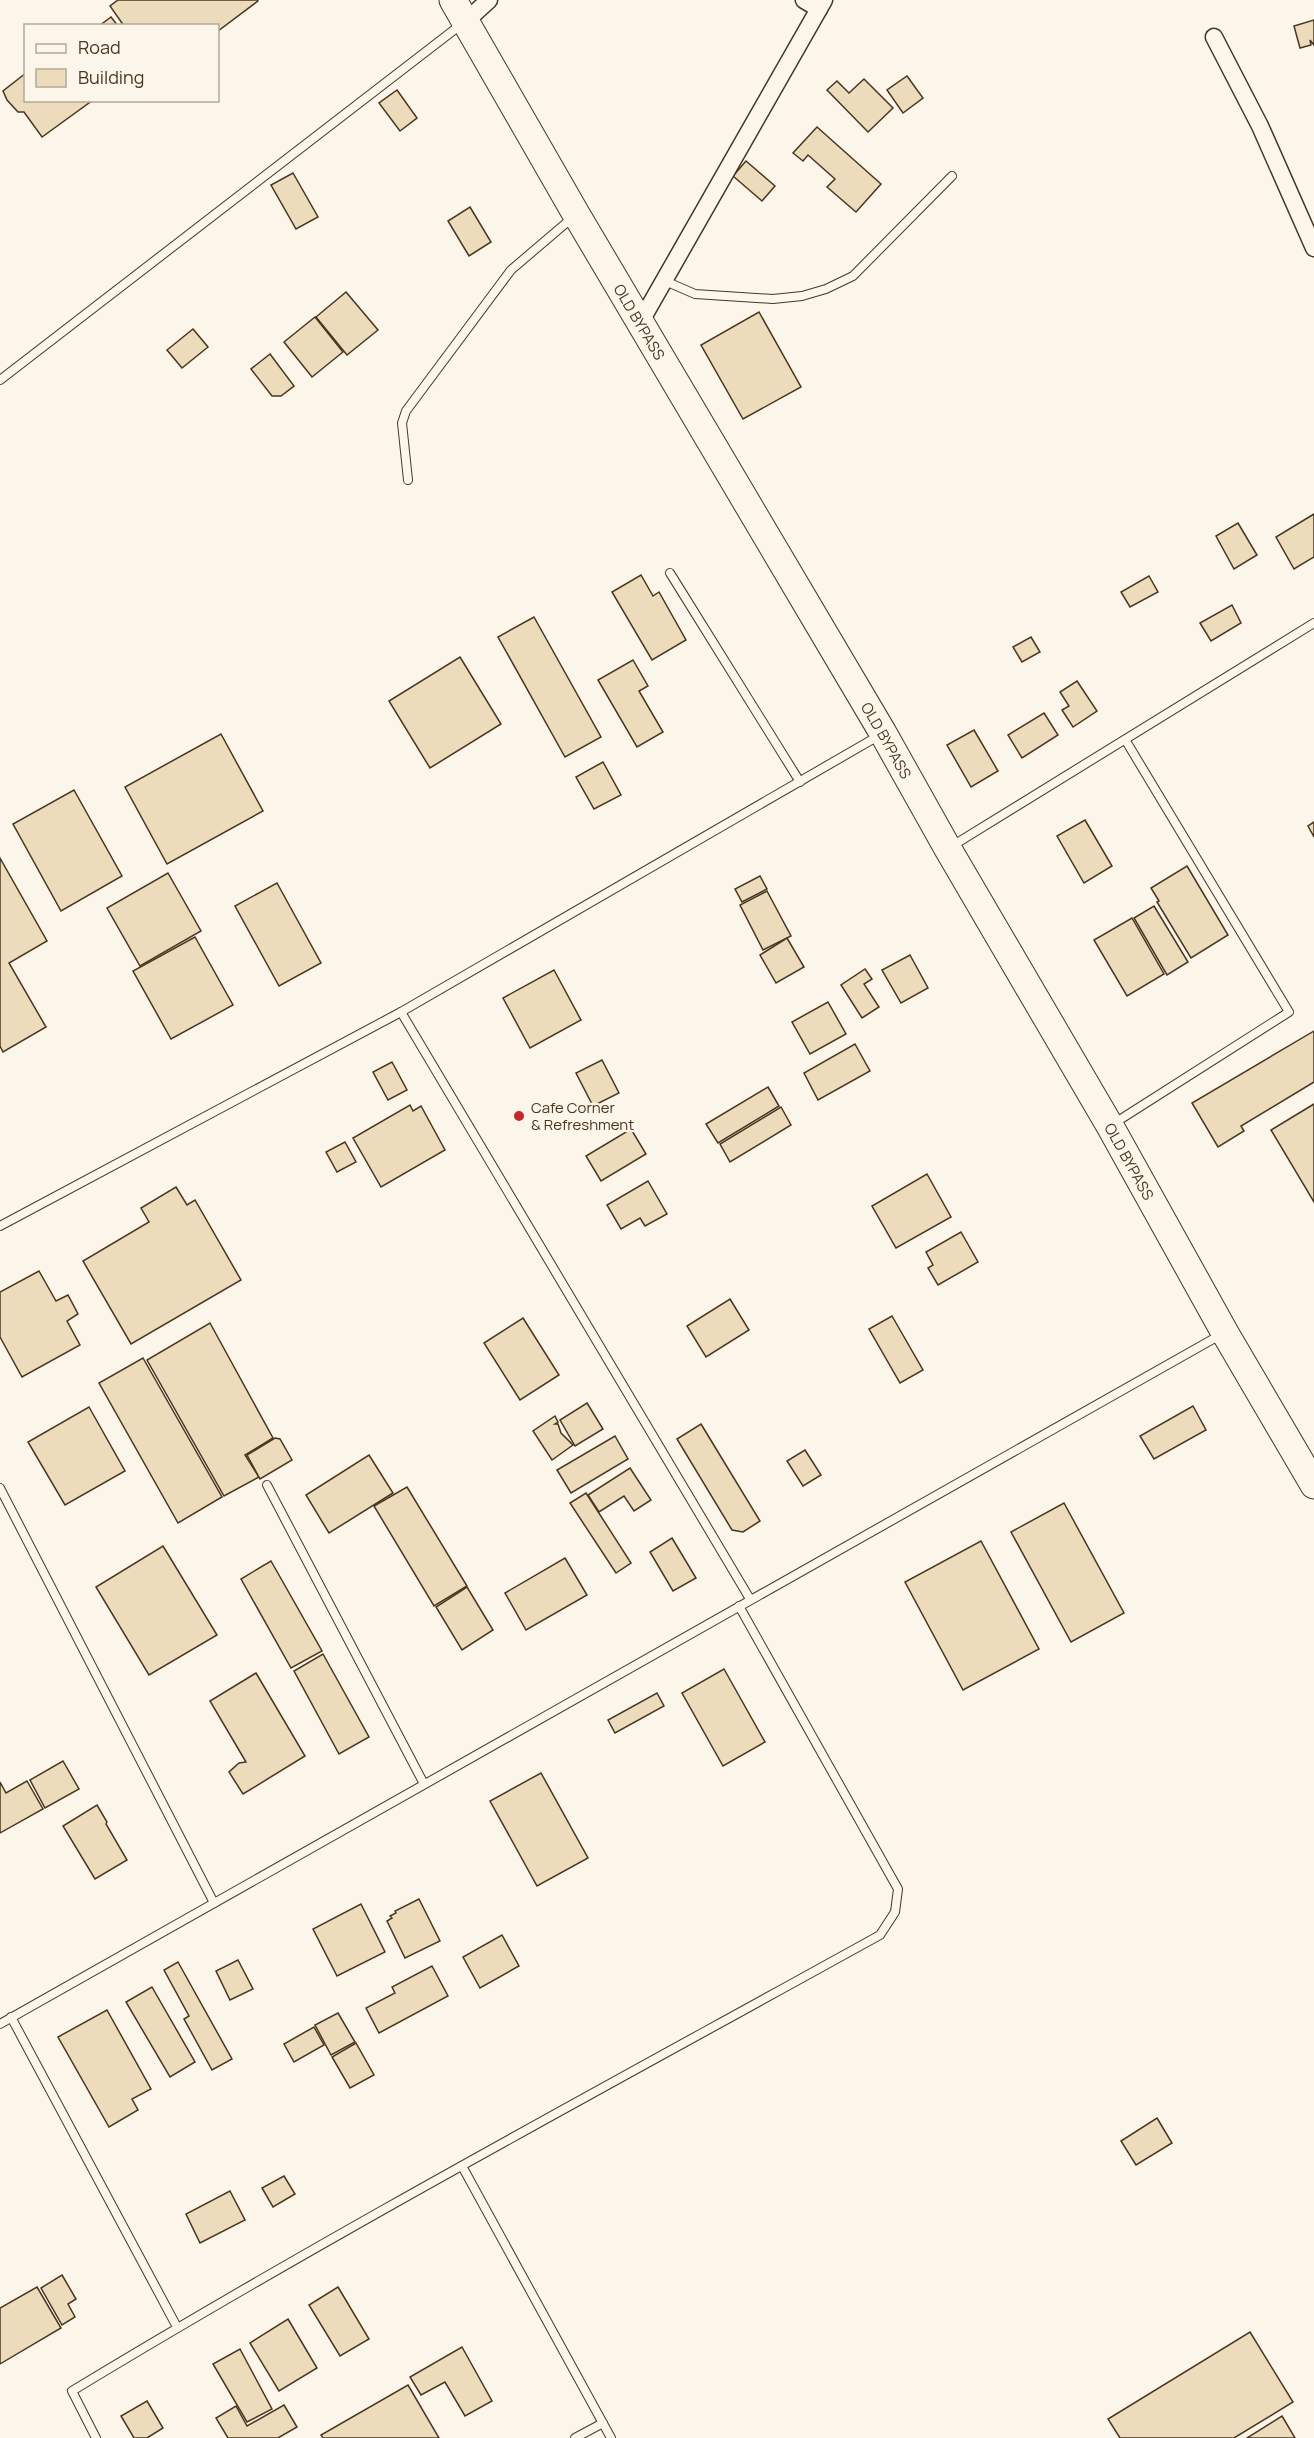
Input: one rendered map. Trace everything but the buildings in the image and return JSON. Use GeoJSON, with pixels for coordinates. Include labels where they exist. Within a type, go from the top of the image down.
{"type":"FeatureCollection","features":[{"type":"Feature","properties":{"kind":"main road","name":"OLD BYPASS"},"geometry":{"type":"LineString","coordinates":[[459,10],[576,214],[642,321],[883,733],[1314,1485]]}},
{"type":"Feature","properties":{"kind":"street"},"geometry":{"type":"LineString","coordinates":[[459,10],[489,0]]}},
{"type":"Feature","properties":{"kind":"street"},"geometry":{"type":"LineString","coordinates":[[642,321],[821,5],[804,0]]}},
{"type":"Feature","properties":{"kind":"street"},"geometry":{"type":"LineString","coordinates":[[1214,37],[1260,126],[1314,248]]}},
{"type":"Feature","properties":{"kind":"lane"},"geometry":{"type":"LineString","coordinates":[[0,380],[459,10]]}},
{"type":"Feature","properties":{"kind":"lane"},"geometry":{"type":"LineString","coordinates":[[665,281],[695,294],[773,299],[802,296],[826,289],[853,276],[952,176]]}},
{"type":"Feature","properties":{"kind":"lane"},"geometry":{"type":"LineString","coordinates":[[408,480],[402,423],[406,411],[511,270],[576,214]]}},
{"type":"Feature","properties":{"kind":"lane"},"geometry":{"type":"LineString","coordinates":[[670,573],[800,782]]}},
{"type":"Feature","properties":{"kind":"lane"},"geometry":{"type":"LineString","coordinates":[[948,849],[1314,623]]}},
{"type":"Feature","properties":{"kind":"lane"},"geometry":{"type":"LineString","coordinates":[[0,1226],[401,1012],[883,733]]}},
{"type":"Feature","properties":{"kind":"lane"},"geometry":{"type":"LineString","coordinates":[[1110,1126],[1288,1012],[1126,741]]}},
{"type":"Feature","properties":{"kind":"lane"},"geometry":{"type":"LineString","coordinates":[[401,1012],[750,1599]]}},
{"type":"Feature","properties":{"kind":"lane"},"geometry":{"type":"LineString","coordinates":[[0,2024],[750,1599],[1226,1333]]}},
{"type":"Feature","properties":{"kind":"lane"},"geometry":{"type":"LineString","coordinates":[[267,1485],[424,1784]]}},
{"type":"Feature","properties":{"kind":"lane"},"geometry":{"type":"LineString","coordinates":[[0,1488],[214,1903]]}},
{"type":"Feature","properties":{"kind":"lane"},"geometry":{"type":"LineString","coordinates":[[96,2438],[72,2391],[177,2327],[462,2166],[880,1935],[895,1912],[898,1890],[739,1606]]}},
{"type":"Feature","properties":{"kind":"lane"},"geometry":{"type":"LineString","coordinates":[[11,2017],[177,2327]]}},
{"type":"Feature","properties":{"kind":"lane"},"geometry":{"type":"LineString","coordinates":[[462,2166],[611,2438]]}},
{"type":"Feature","properties":{"kind":"lane"},"geometry":{"type":"LineString","coordinates":[[575,2438],[603,2423]]}},
{"type":"Feature","properties":{"kind":"place","name":"Cafe Corner & Refreshment"},"geometry":{"type":"Point","coordinates":[519,1116]}}]}
